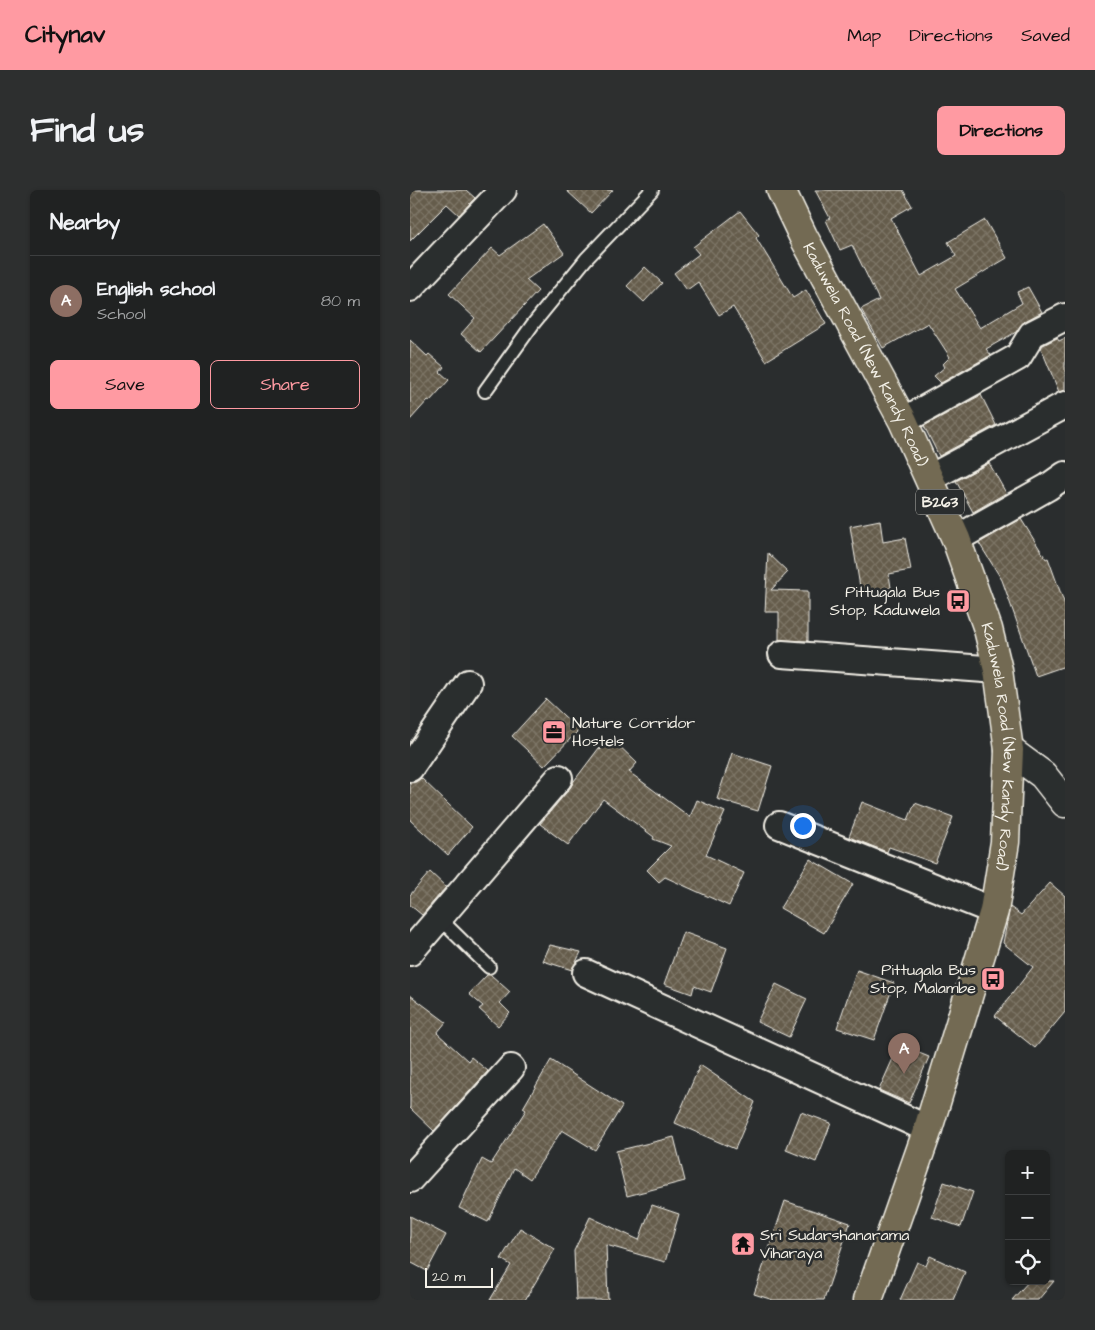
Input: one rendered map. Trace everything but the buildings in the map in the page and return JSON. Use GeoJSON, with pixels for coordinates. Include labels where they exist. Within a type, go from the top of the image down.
{"type":"FeatureCollection","features":[{"type":"Feature","properties":{"kind":"main road","name":"Kaduwela Road (New Kandy Road)"},"geometry":{"type":"LineString","coordinates":[[781,190],[803,236],[903,421],[956,539],[988,629],[998,670],[1009,750],[1005,842],[994,911],[928,1130],[872,1297]]}},
{"type":"Feature","properties":{"kind":"main road"},"geometry":{"type":"LineString","coordinates":[[1009,750],[1044,775],[1065,803]]}},
{"type":"Feature","properties":{"kind":"street"},"geometry":{"type":"LineString","coordinates":[[410,288],[503,190]]}},
{"type":"Feature","properties":{"kind":"street"},"geometry":{"type":"LineString","coordinates":[[903,421],[1018,357],[1032,334],[1065,317]]}},
{"type":"Feature","properties":{"kind":"street"},"geometry":{"type":"LineString","coordinates":[[930,478],[1065,405]]}},
{"type":"Feature","properties":{"kind":"street"},"geometry":{"type":"LineString","coordinates":[[956,539],[1048,487],[1065,475]]}},
{"type":"Feature","properties":{"kind":"street"},"geometry":{"type":"LineString","coordinates":[[782,654],[998,670]]}},
{"type":"Feature","properties":{"kind":"street"},"geometry":{"type":"LineString","coordinates":[[410,768],[468,683]]}},
{"type":"Feature","properties":{"kind":"street"},"geometry":{"type":"LineString","coordinates":[[410,952],[559,778]]}},
{"type":"Feature","properties":{"kind":"street"},"geometry":{"type":"LineString","coordinates":[[779,824],[994,911]]}},
{"type":"Feature","properties":{"kind":"street"},"geometry":{"type":"LineString","coordinates":[[586,973],[928,1130]]}},
{"type":"Feature","properties":{"kind":"street"},"geometry":{"type":"LineString","coordinates":[[410,1179],[511,1068]]}},
{"type":"Feature","properties":{"kind":"lane"},"geometry":{"type":"LineString","coordinates":[[485,391],[533,324],[580,267],[652,190]]}},
{"type":"Feature","properties":{"kind":"lane"},"geometry":{"type":"LineString","coordinates":[[439,918],[488,967]]}},
{"type":"Feature","properties":{"kind":"place","name":"Pittugala Bus Stop, Kaduwela"},"geometry":{"type":"Point","coordinates":[958,601]}},
{"type":"Feature","properties":{"kind":"place","name":"Nature Corridor Hostels"},"geometry":{"type":"Point","coordinates":[554,732]}},
{"type":"Feature","properties":{"kind":"place","name":"Pittugala Bus Stop, Malambe"},"geometry":{"type":"Point","coordinates":[993,979]}},
{"type":"Feature","properties":{"kind":"place","name":"English school"},"geometry":{"type":"Point","coordinates":[904,1074]}},
{"type":"Feature","properties":{"kind":"place","name":"Sri Sudarshanarama Viharaya"},"geometry":{"type":"Point","coordinates":[743,1244]}}]}
